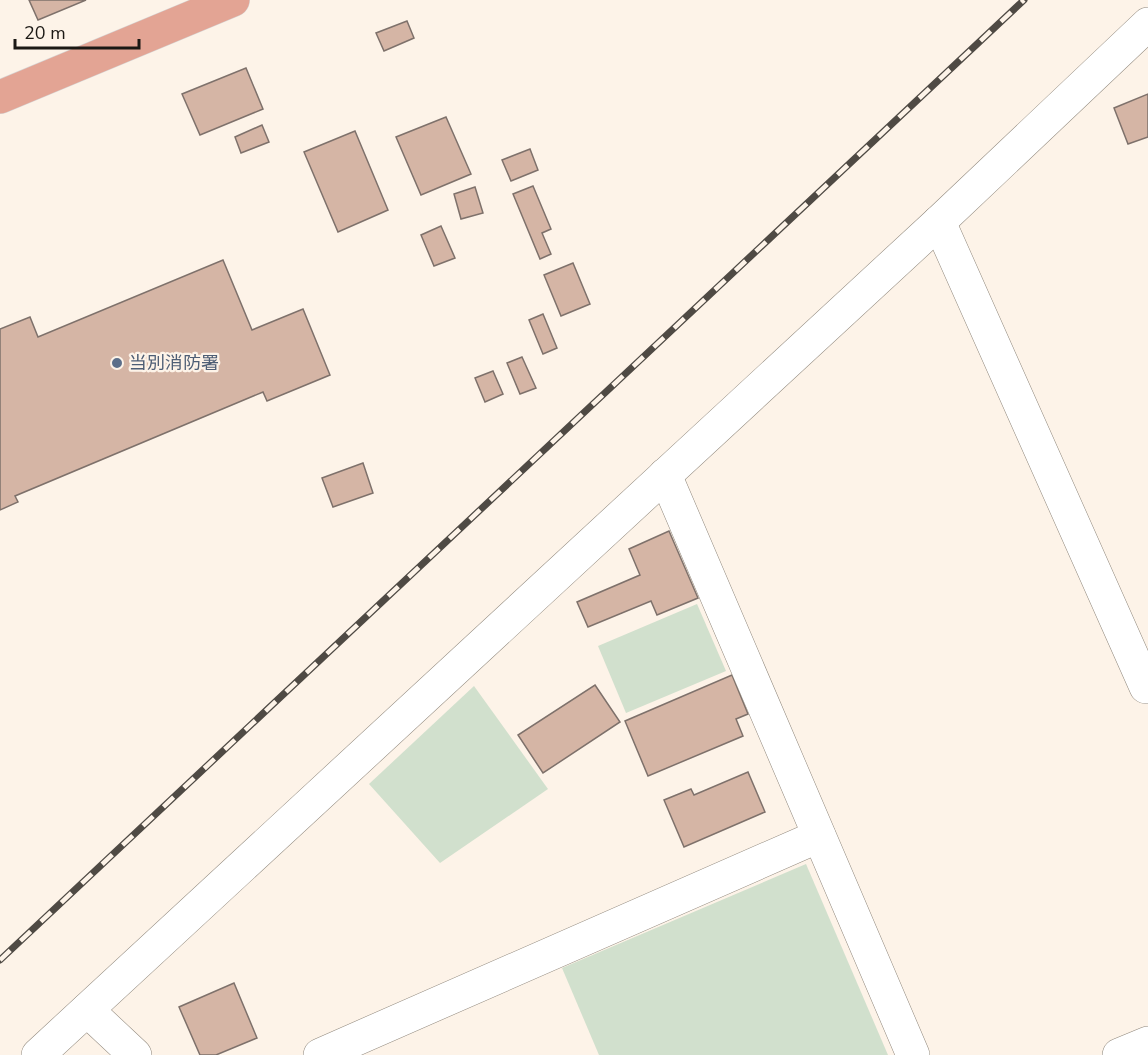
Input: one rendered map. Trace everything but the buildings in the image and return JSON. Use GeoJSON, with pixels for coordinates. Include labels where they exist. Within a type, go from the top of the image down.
{"type":"FeatureCollection","features":[{"type":"Feature","properties":{"kind":"main road"},"geometry":{"type":"LineString","coordinates":[[0,97],[233,0]]}},
{"type":"Feature","properties":{"kind":"street"},"geometry":{"type":"LineString","coordinates":[[38,1055],[939,222],[1148,24]]}},
{"type":"Feature","properties":{"kind":"street"},"geometry":{"type":"LineString","coordinates":[[939,222],[1146,687],[1148,687]]}},
{"type":"Feature","properties":{"kind":"street"},"geometry":{"type":"LineString","coordinates":[[665,475],[913,1055]]}},
{"type":"Feature","properties":{"kind":"street"},"geometry":{"type":"LineString","coordinates":[[320,1055],[819,836]]}},
{"type":"Feature","properties":{"kind":"street"},"geometry":{"type":"LineString","coordinates":[[87,1010],[135,1055]]}},
{"type":"Feature","properties":{"kind":"street"},"geometry":{"type":"LineString","coordinates":[[1119,1055],[1148,1042]]}},
{"type":"Feature","properties":{"kind":"green space"},"geometry":{"type":"Polygon","coordinates":[[[697,604],[726,671],[626,713],[598,646],[697,604]]]}},
{"type":"Feature","properties":{"kind":"green space"},"geometry":{"type":"Polygon","coordinates":[[[474,686],[548,789],[440,863],[369,784],[474,686]]]}},
{"type":"Feature","properties":{"kind":"green space"},"geometry":{"type":"Polygon","coordinates":[[[806,864],[888,1055],[599,1055],[562,968],[806,864]]]}},
{"type":"Feature","properties":{"kind":"railway"},"geometry":{"type":"LineString","coordinates":[[0,960],[1024,0]]}},
{"type":"Feature","properties":{"kind":"place","name":"当別消防署"},"geometry":{"type":"Point","coordinates":[117,363]}}]}
